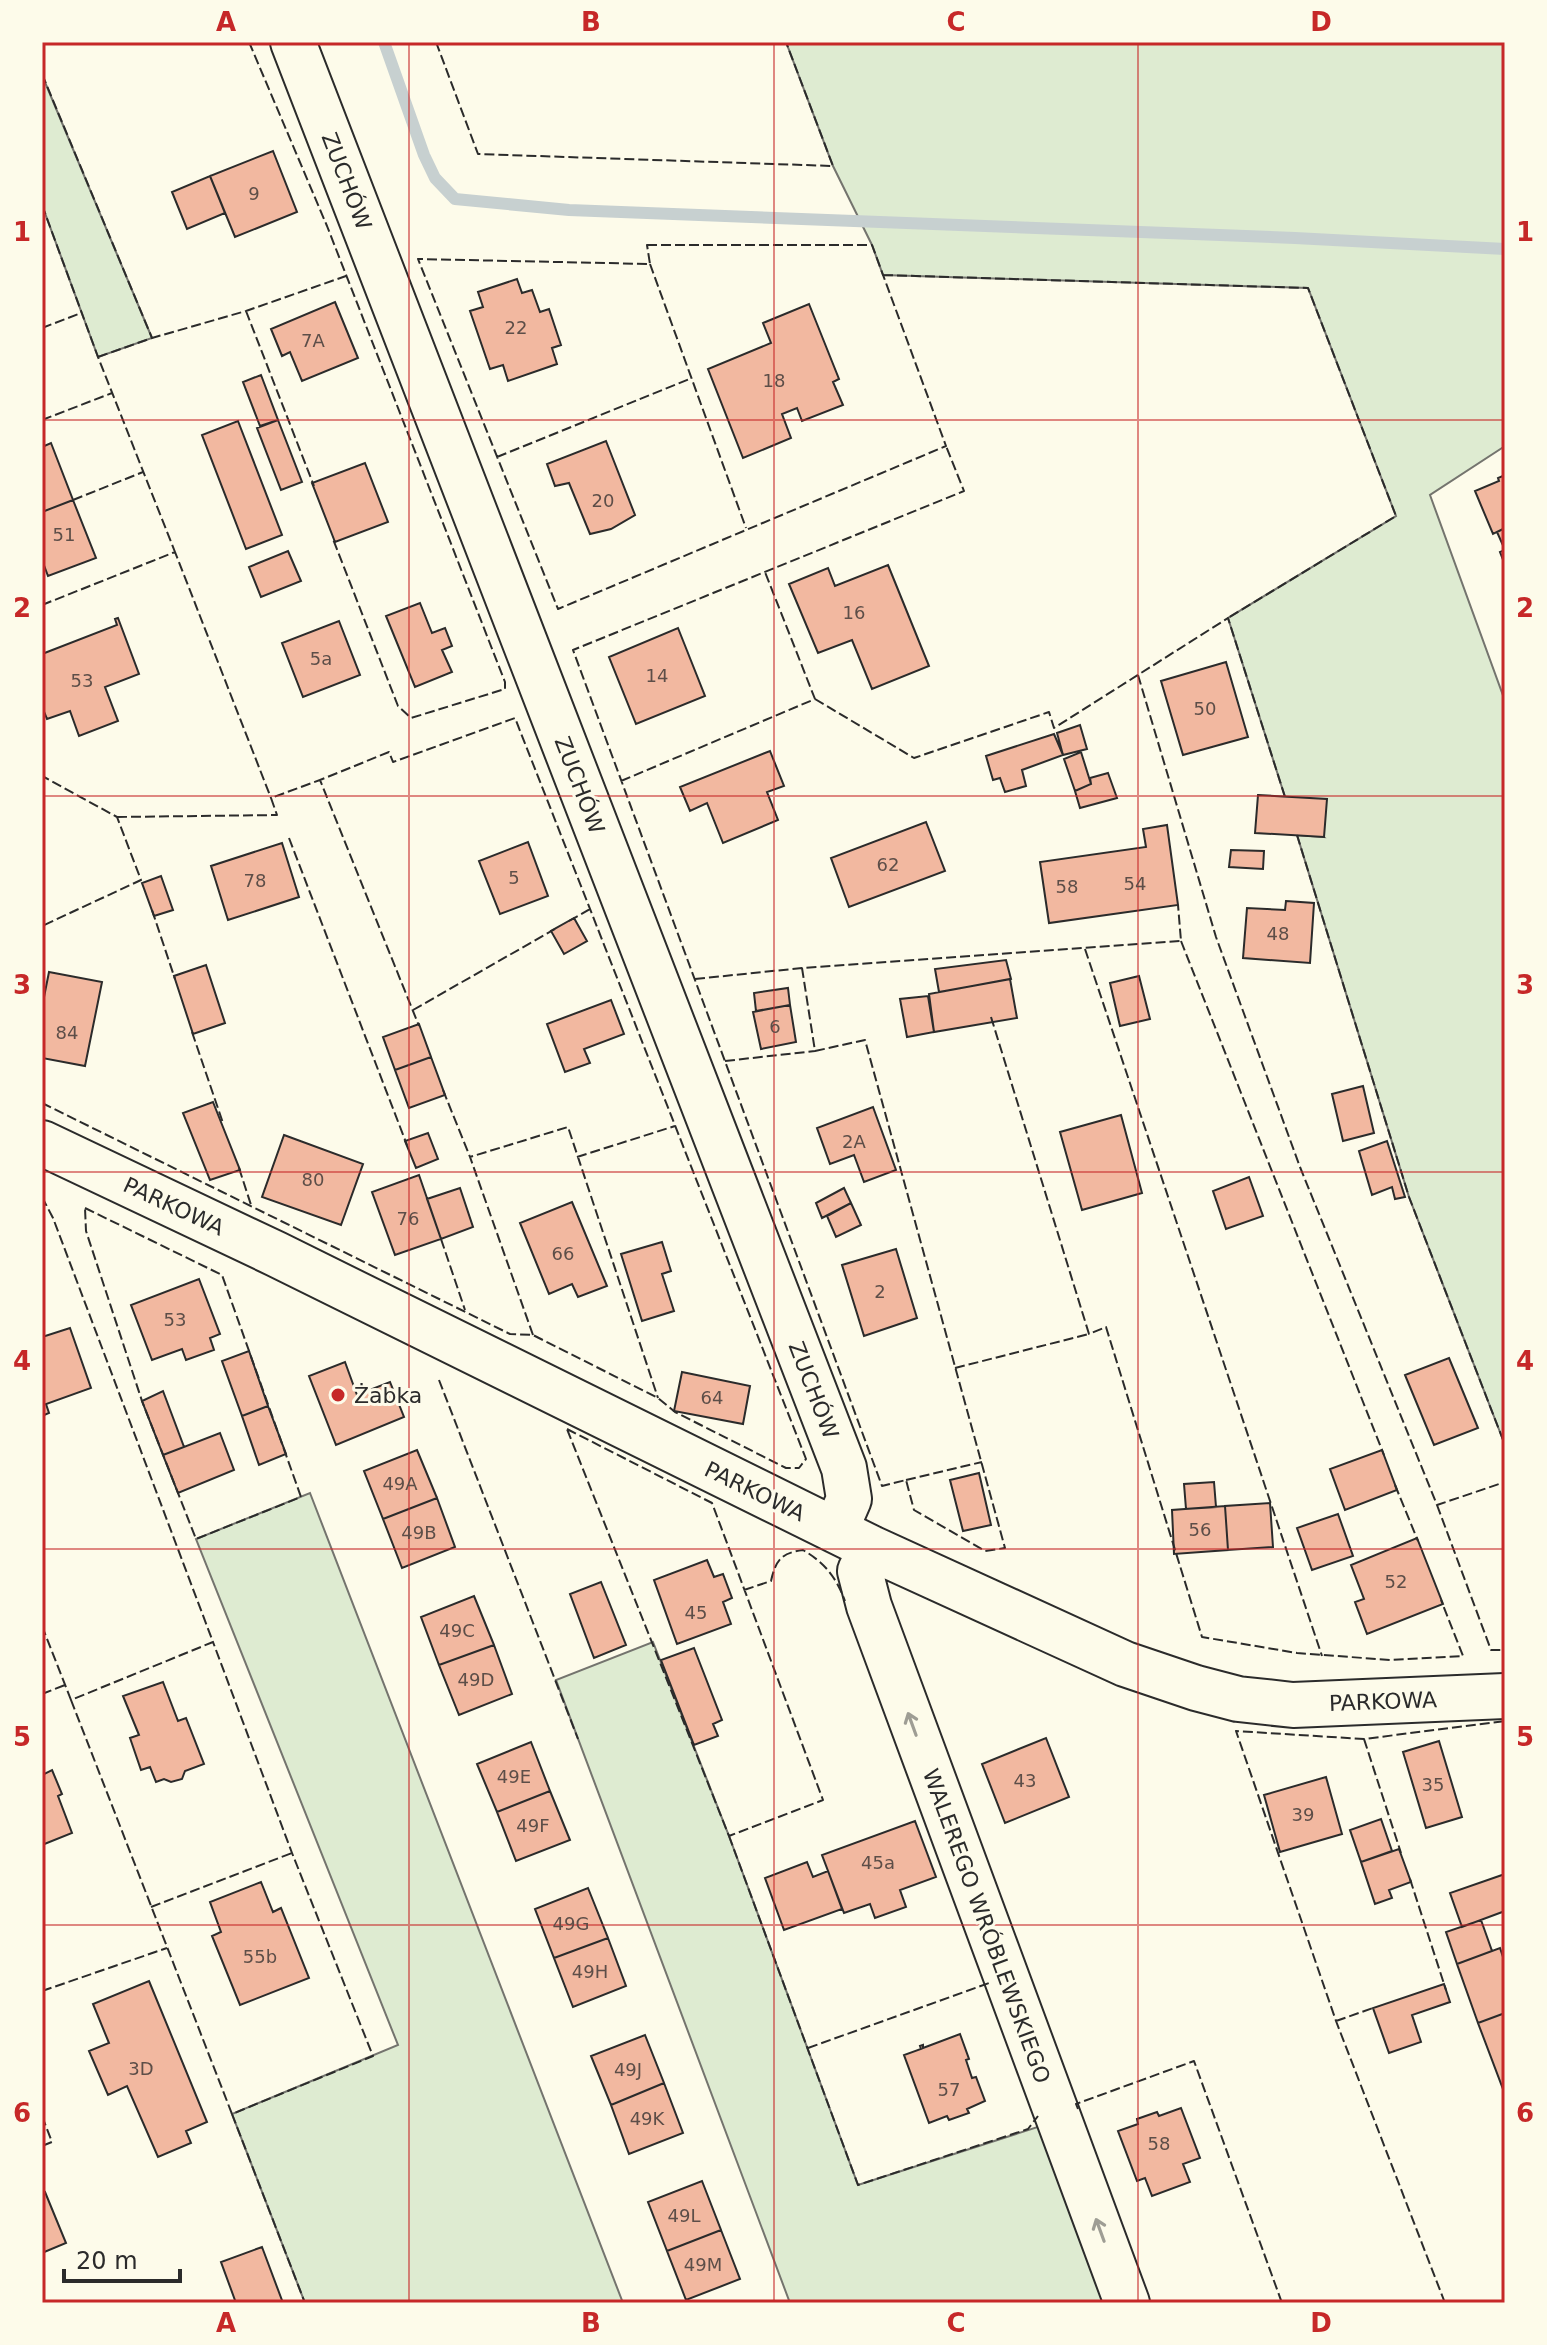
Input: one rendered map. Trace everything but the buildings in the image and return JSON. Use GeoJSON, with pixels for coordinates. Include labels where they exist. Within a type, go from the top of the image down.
{"type":"FeatureCollection","features":[{"type":"Feature","properties":{"kind":"street","name":"ZUCHÓW"},"geometry":{"type":"LineString","coordinates":[[293,42],[844,1468],[853,1538]]}},
{"type":"Feature","properties":{"kind":"street","name":"PARKOWA"},"geometry":{"type":"LineString","coordinates":[[42,1143],[291,1261],[853,1538],[1125,1664],[1238,1699],[1293,1705],[1505,1696]]}},
{"type":"Feature","properties":{"kind":"street","name":"WALEREGO WRÓBLEWSKIEGO"},"geometry":{"type":"LineString","coordinates":[[853,1538],[869,1606],[1127,2303]]}},
{"type":"Feature","properties":{"kind":"green space"},"geometry":{"type":"Polygon","coordinates":[[[786,42],[1505,42],[1505,446],[1430,495],[1505,701],[1505,1445],[1409,1197],[1297,835],[1324,837],[1285,797],[1228,618],[1396,516],[1308,288],[883,275],[872,245],[833,166],[786,42]]]}},
{"type":"Feature","properties":{"kind":"green space"},"geometry":{"type":"Polygon","coordinates":[[[42,75],[152,338],[98,357],[42,205],[42,75]]]}},
{"type":"Feature","properties":{"kind":"green space"},"geometry":{"type":"Polygon","coordinates":[[[310,1493],[623,2303],[305,2303],[232,2114],[398,2045],[196,1539],[310,1493]]]}},
{"type":"Feature","properties":{"kind":"green space"},"geometry":{"type":"Polygon","coordinates":[[[653,1642],[729,1836],[858,2185],[1050,2123],[1114,2303],[790,2303],[556,1680],[653,1642]]]}},
{"type":"Feature","properties":{"kind":"waterway"},"geometry":{"type":"LineString","coordinates":[[384,42],[424,155],[435,178],[455,199],[569,210],[1505,249]]}},
{"type":"Feature","properties":{"kind":"fence"},"geometry":{"type":"LineString","coordinates":[[249,42],[327,226],[505,682],[505,689],[411,718],[398,706],[333,539]]}},
{"type":"Feature","properties":{"kind":"fence"},"geometry":{"type":"LineString","coordinates":[[436,42],[478,154],[833,166],[786,42]]}},
{"type":"Feature","properties":{"kind":"fence"},"geometry":{"type":"LineString","coordinates":[[42,74],[152,338]]}},
{"type":"Feature","properties":{"kind":"fence"},"geometry":{"type":"LineString","coordinates":[[42,205],[175,552]]}},
{"type":"Feature","properties":{"kind":"fence"},"geometry":{"type":"LineString","coordinates":[[647,245],[872,245],[946,446],[558,609],[418,259],[650,264],[647,245]]}},
{"type":"Feature","properties":{"kind":"fence"},"geometry":{"type":"LineString","coordinates":[[650,264],[746,528]]}},
{"type":"Feature","properties":{"kind":"fence"},"geometry":{"type":"LineString","coordinates":[[883,275],[1308,288],[1396,516],[1228,618]]}},
{"type":"Feature","properties":{"kind":"fence"},"geometry":{"type":"LineString","coordinates":[[98,357],[346,276]]}},
{"type":"Feature","properties":{"kind":"fence"},"geometry":{"type":"LineString","coordinates":[[246,311],[314,486]]}},
{"type":"Feature","properties":{"kind":"fence"},"geometry":{"type":"LineString","coordinates":[[42,328],[81,313]]}},
{"type":"Feature","properties":{"kind":"fence"},"geometry":{"type":"LineString","coordinates":[[497,457],[692,378]]}},
{"type":"Feature","properties":{"kind":"fence"},"geometry":{"type":"LineString","coordinates":[[42,420],[112,393]]}},
{"type":"Feature","properties":{"kind":"fence"},"geometry":{"type":"LineString","coordinates":[[802,968],[815,1051],[865,1040],[1005,1548],[985,1551],[914,1510],[906,1480],[882,1486],[573,650],[964,491],[946,446]]}},
{"type":"Feature","properties":{"kind":"fence"},"geometry":{"type":"LineString","coordinates":[[73,500],[143,472]]}},
{"type":"Feature","properties":{"kind":"fence"},"geometry":{"type":"LineString","coordinates":[[42,605],[175,552],[271,798]]}},
{"type":"Feature","properties":{"kind":"fence"},"geometry":{"type":"LineString","coordinates":[[621,781],[815,699],[765,572]]}},
{"type":"Feature","properties":{"kind":"fence"},"geometry":{"type":"LineString","coordinates":[[815,699],[914,758],[1049,712],[1054,728],[1228,618],[1285,797]]}},
{"type":"Feature","properties":{"kind":"fence"},"geometry":{"type":"LineString","coordinates":[[1138,675],[1216,937],[1300,1167],[1437,1505],[1505,1482]]}},
{"type":"Feature","properties":{"kind":"fence"},"geometry":{"type":"LineString","coordinates":[[42,1103],[510,1334],[533,1335],[658,1398],[675,1412],[786,1468],[799,1468],[806,1459],[515,718],[393,762],[389,752],[320,780],[419,1026]]}},
{"type":"Feature","properties":{"kind":"fence"},"geometry":{"type":"LineString","coordinates":[[42,773],[44,777],[117,817],[141,880],[42,926]]}},
{"type":"Feature","properties":{"kind":"fence"},"geometry":{"type":"LineString","coordinates":[[117,817],[277,815],[271,798],[320,780]]}},
{"type":"Feature","properties":{"kind":"fence"},"geometry":{"type":"LineString","coordinates":[[1297,835],[1409,1197],[1505,1445]]}},
{"type":"Feature","properties":{"kind":"fence"},"geometry":{"type":"LineString","coordinates":[[289,838],[407,1145]]}},
{"type":"Feature","properties":{"kind":"fence"},"geometry":{"type":"LineString","coordinates":[[695,979],[802,968],[1181,941],[1178,905]]}},
{"type":"Feature","properties":{"kind":"fence"},"geometry":{"type":"LineString","coordinates":[[569,921],[590,909]]}},
{"type":"Feature","properties":{"kind":"fence"},"geometry":{"type":"LineString","coordinates":[[152,910],[175,979]]}},
{"type":"Feature","properties":{"kind":"fence"},"geometry":{"type":"LineString","coordinates":[[413,1010],[555,929]]}},
{"type":"Feature","properties":{"kind":"fence"},"geometry":{"type":"LineString","coordinates":[[1181,941],[1384,1455]]}},
{"type":"Feature","properties":{"kind":"fence"},"geometry":{"type":"LineString","coordinates":[[1085,949],[1322,1656]]}},
{"type":"Feature","properties":{"kind":"fence"},"geometry":{"type":"LineString","coordinates":[[991,1017],[1089,1334],[1106,1327],[1202,1637],[1297,1653],[1390,1660],[1463,1656],[1441,1600]]}},
{"type":"Feature","properties":{"kind":"fence"},"geometry":{"type":"LineString","coordinates":[[192,1032],[223,1123]]}},
{"type":"Feature","properties":{"kind":"fence"},"geometry":{"type":"LineString","coordinates":[[725,1061],[815,1051]]}},
{"type":"Feature","properties":{"kind":"fence"},"geometry":{"type":"LineString","coordinates":[[443,1090],[470,1157]]}},
{"type":"Feature","properties":{"kind":"fence"},"geometry":{"type":"LineString","coordinates":[[577,1157],[675,1126]]}},
{"type":"Feature","properties":{"kind":"fence"},"geometry":{"type":"LineString","coordinates":[[533,1335],[470,1157],[568,1127],[658,1398]]}},
{"type":"Feature","properties":{"kind":"fence"},"geometry":{"type":"LineString","coordinates":[[239,1168],[252,1208]]}},
{"type":"Feature","properties":{"kind":"fence"},"geometry":{"type":"LineString","coordinates":[[42,1197],[53,1218],[213,1642],[71,1700],[42,1626]]}},
{"type":"Feature","properties":{"kind":"fence"},"geometry":{"type":"LineString","coordinates":[[85,1208],[222,1275],[301,1497],[196,1539],[142,1401],[86,1231],[85,1208]]}},
{"type":"Feature","properties":{"kind":"fence"},"geometry":{"type":"LineString","coordinates":[[441,1239],[465,1310]]}},
{"type":"Feature","properties":{"kind":"fence"},"geometry":{"type":"LineString","coordinates":[[955,1368],[1089,1334]]}},
{"type":"Feature","properties":{"kind":"fence"},"geometry":{"type":"LineString","coordinates":[[439,1380],[578,1739]]}},
{"type":"Feature","properties":{"kind":"fence"},"geometry":{"type":"LineString","coordinates":[[567,1429],[712,1503],[823,1800],[729,1836],[567,1429]]}},
{"type":"Feature","properties":{"kind":"fence"},"geometry":{"type":"LineString","coordinates":[[906,1480],[982,1462]]}},
{"type":"Feature","properties":{"kind":"fence"},"geometry":{"type":"LineString","coordinates":[[1395,1485],[1418,1541]]}},
{"type":"Feature","properties":{"kind":"fence"},"geometry":{"type":"LineString","coordinates":[[1437,1505],[1491,1650],[1505,1650]]}},
{"type":"Feature","properties":{"kind":"fence"},"geometry":{"type":"LineString","coordinates":[[744,1590],[771,1581],[781,1558],[803,1550],[829,1571],[845,1601]]}},
{"type":"Feature","properties":{"kind":"fence"},"geometry":{"type":"LineString","coordinates":[[71,1700],[232,2114],[373,2056],[213,1642]]}},
{"type":"Feature","properties":{"kind":"fence"},"geometry":{"type":"LineString","coordinates":[[42,1694],[65,1685]]}},
{"type":"Feature","properties":{"kind":"fence"},"geometry":{"type":"LineString","coordinates":[[1445,2303],[1336,2021],[1236,1731],[1364,1739],[1505,1721]]}},
{"type":"Feature","properties":{"kind":"fence"},"geometry":{"type":"LineString","coordinates":[[1364,1739],[1401,1853]]}},
{"type":"Feature","properties":{"kind":"fence"},"geometry":{"type":"LineString","coordinates":[[729,1836],[858,2185],[1028,2129],[1038,2116]]}},
{"type":"Feature","properties":{"kind":"fence"},"geometry":{"type":"LineString","coordinates":[[151,1907],[292,1853]]}},
{"type":"Feature","properties":{"kind":"fence"},"geometry":{"type":"LineString","coordinates":[[1410,1879],[1446,1990]]}},
{"type":"Feature","properties":{"kind":"fence"},"geometry":{"type":"LineString","coordinates":[[42,1991],[167,1948]]}},
{"type":"Feature","properties":{"kind":"fence"},"geometry":{"type":"LineString","coordinates":[[808,2048],[992,1982]]}},
{"type":"Feature","properties":{"kind":"fence"},"geometry":{"type":"LineString","coordinates":[[1336,2021],[1373,2008]]}},
{"type":"Feature","properties":{"kind":"fence"},"geometry":{"type":"LineString","coordinates":[[1078,2109],[1076,2104],[1194,2061],[1282,2303]]}},
{"type":"Feature","properties":{"kind":"fence"},"geometry":{"type":"LineString","coordinates":[[232,2114],[305,2303]]}},
{"type":"Feature","properties":{"kind":"fence"},"geometry":{"type":"LineString","coordinates":[[42,2116],[52,2142],[42,2146]]}},
{"type":"Feature","properties":{"kind":"place","name":"Żabka"},"geometry":{"type":"Point","coordinates":[338,1395]}}]}
